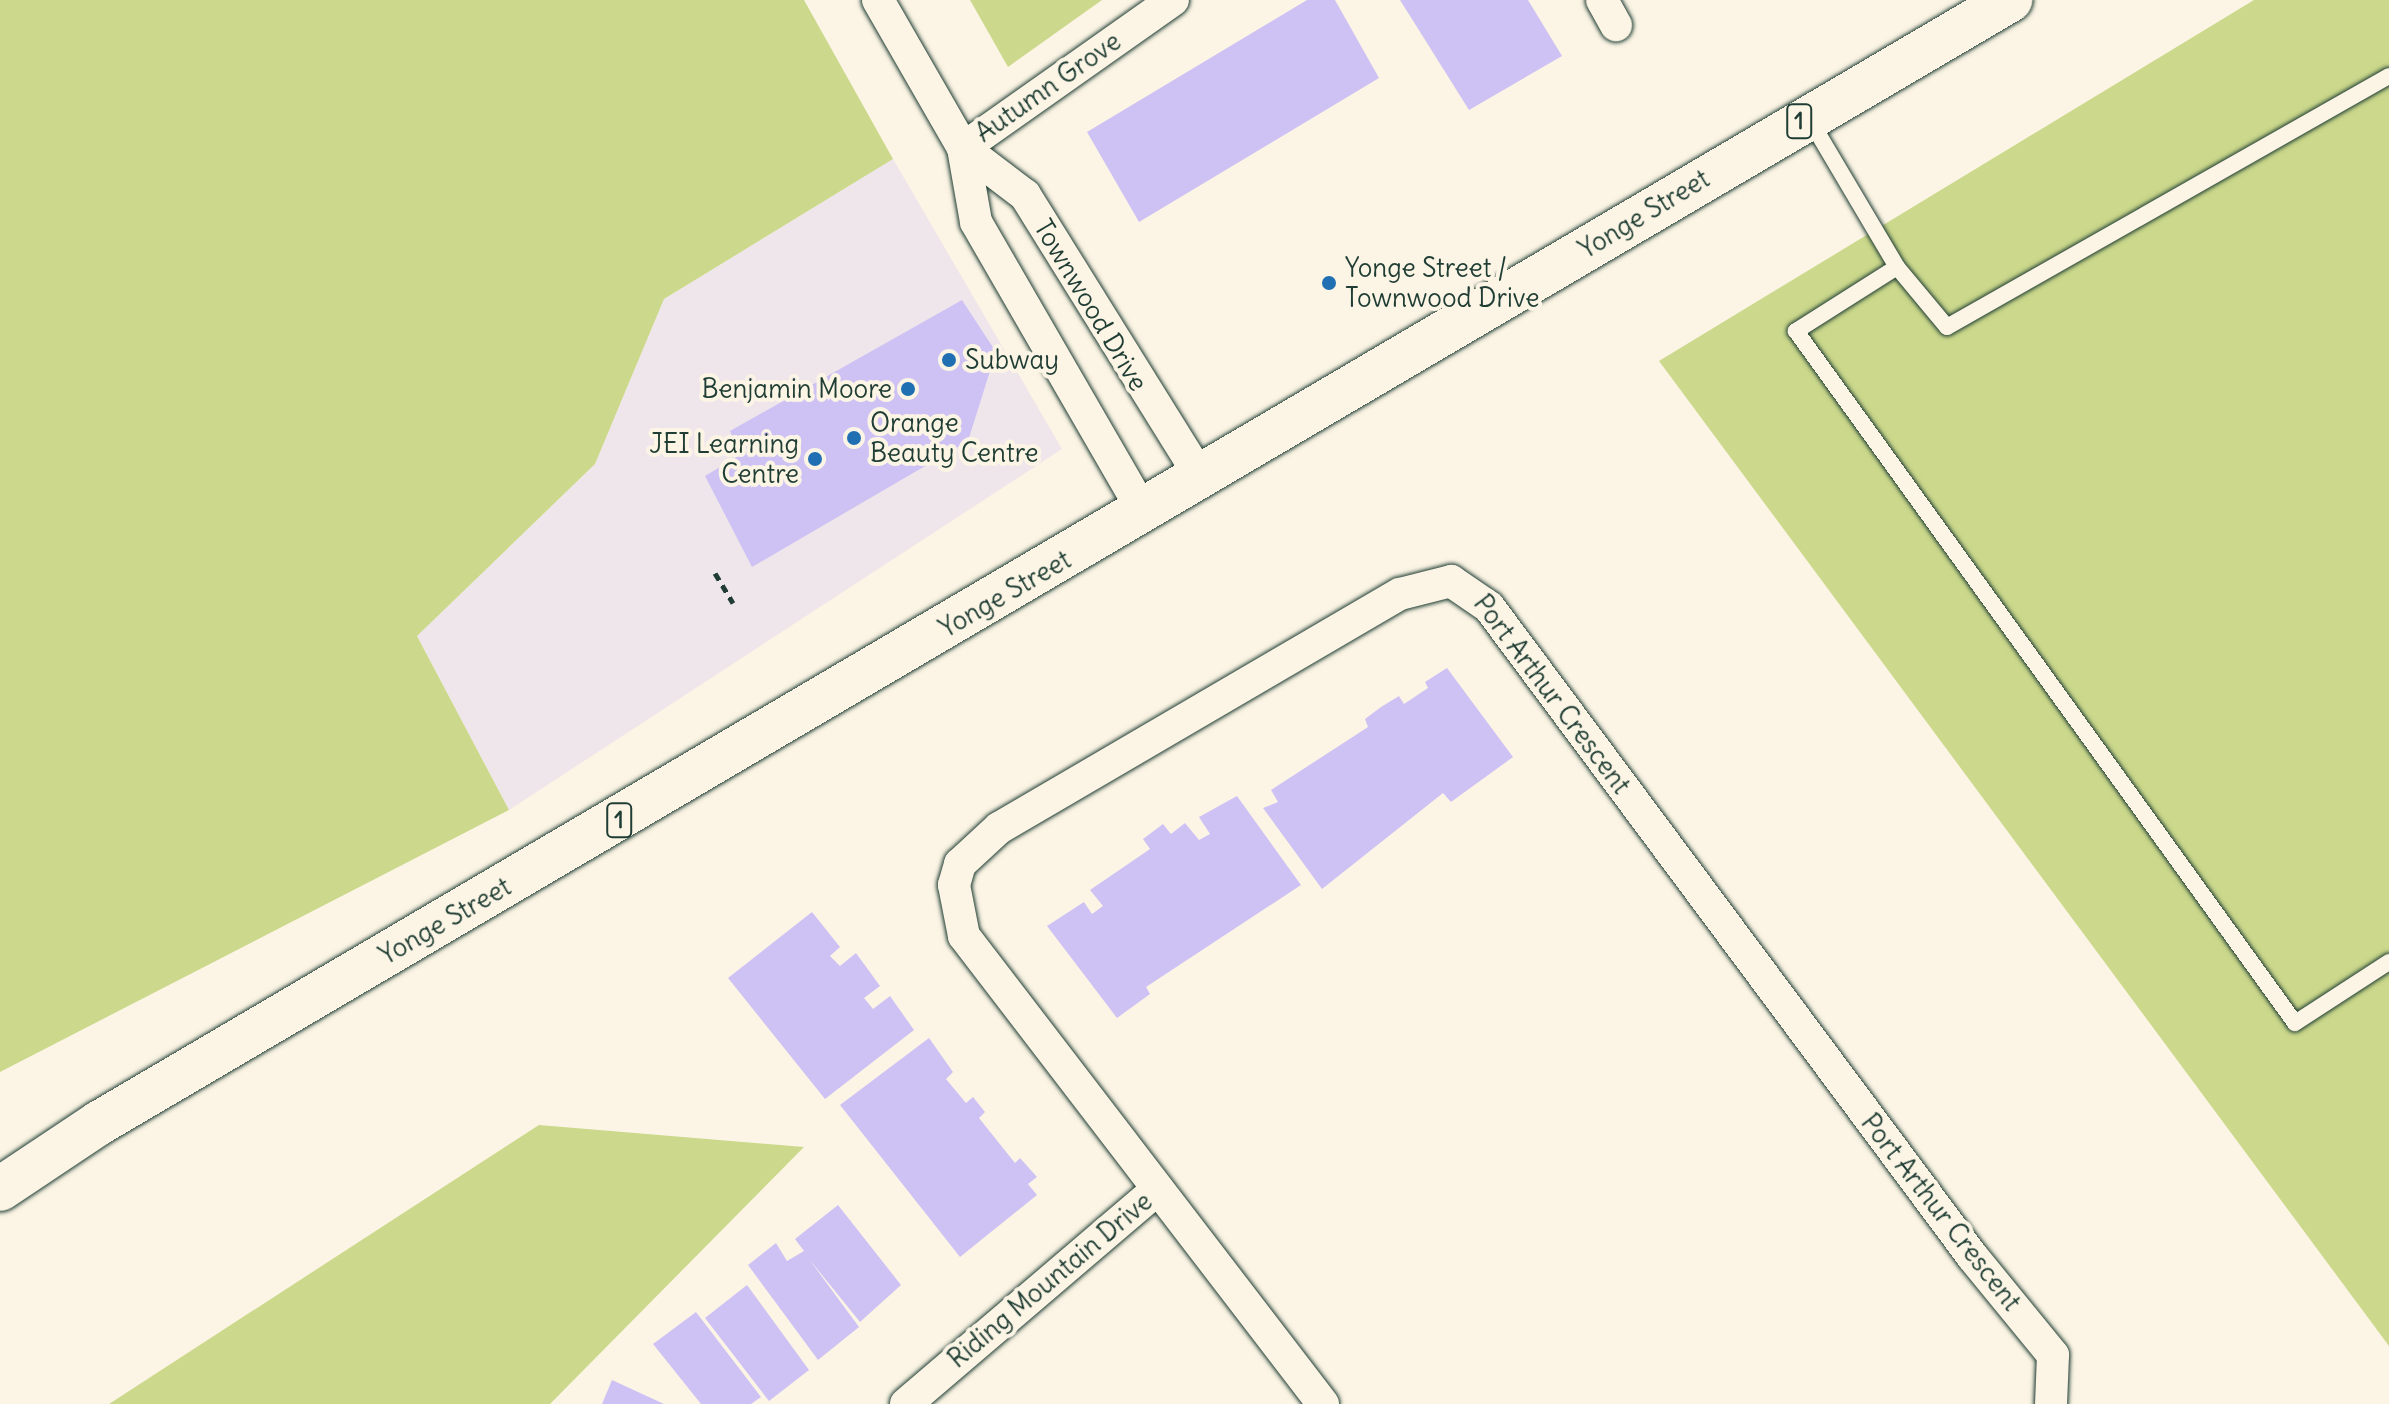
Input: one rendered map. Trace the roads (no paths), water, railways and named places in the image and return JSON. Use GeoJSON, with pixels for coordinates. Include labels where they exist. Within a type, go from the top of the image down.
{"type":"FeatureCollection","features":[{"type":"Feature","properties":{"kind":"main road","name":"Yonge Street"},"geometry":{"type":"LineString","coordinates":[[0,1189],[99,1123],[1144,513],[1808,116],[2010,0]]}},
{"type":"Feature","properties":{"kind":"street","name":"Townwood Drive"},"geometry":{"type":"LineString","coordinates":[[878,0],[963,148],[976,222],[1144,513]]}},
{"type":"Feature","properties":{"kind":"street","name":"Autumn Grove"},"geometry":{"type":"LineString","coordinates":[[963,148],[1173,0]]}},
{"type":"Feature","properties":{"kind":"street","name":"Townwood Drive"},"geometry":{"type":"LineString","coordinates":[[963,148],[1025,195],[1201,478]]}},
{"type":"Feature","properties":{"kind":"street","name":"Port Arthur Crescent"},"geometry":{"type":"LineString","coordinates":[[1323,1404],[964,936],[955,909],[960,864],[999,828],[1400,594],[1451,581],[1489,607],[1972,1256],[2053,1355],[2051,1404]]}},
{"type":"Feature","properties":{"kind":"street","name":"Riding Mountain Drive"},"geometry":{"type":"LineString","coordinates":[[906,1404],[1158,1189]]}},
{"type":"Feature","properties":{"kind":"lane"},"geometry":{"type":"LineString","coordinates":[[1808,116],[1897,267],[1947,327],[2389,76]]}},
{"type":"Feature","properties":{"kind":"lane"},"geometry":{"type":"LineString","coordinates":[[1897,267],[1796,331],[2295,1023],[2389,962]]}},
{"type":"Feature","properties":{"kind":"place","name":"Yonge Street / Townwood Drive"},"geometry":{"type":"Point","coordinates":[1329,283]}},
{"type":"Feature","properties":{"kind":"place","name":"Subway"},"geometry":{"type":"Point","coordinates":[949,360]}},
{"type":"Feature","properties":{"kind":"place","name":"Benjamin Moore"},"geometry":{"type":"Point","coordinates":[908,389]}},
{"type":"Feature","properties":{"kind":"place","name":"Orange Beauty Centre"},"geometry":{"type":"Point","coordinates":[854,438]}},
{"type":"Feature","properties":{"kind":"place","name":"JEI Learning Centre"},"geometry":{"type":"Point","coordinates":[815,459]}}]}
